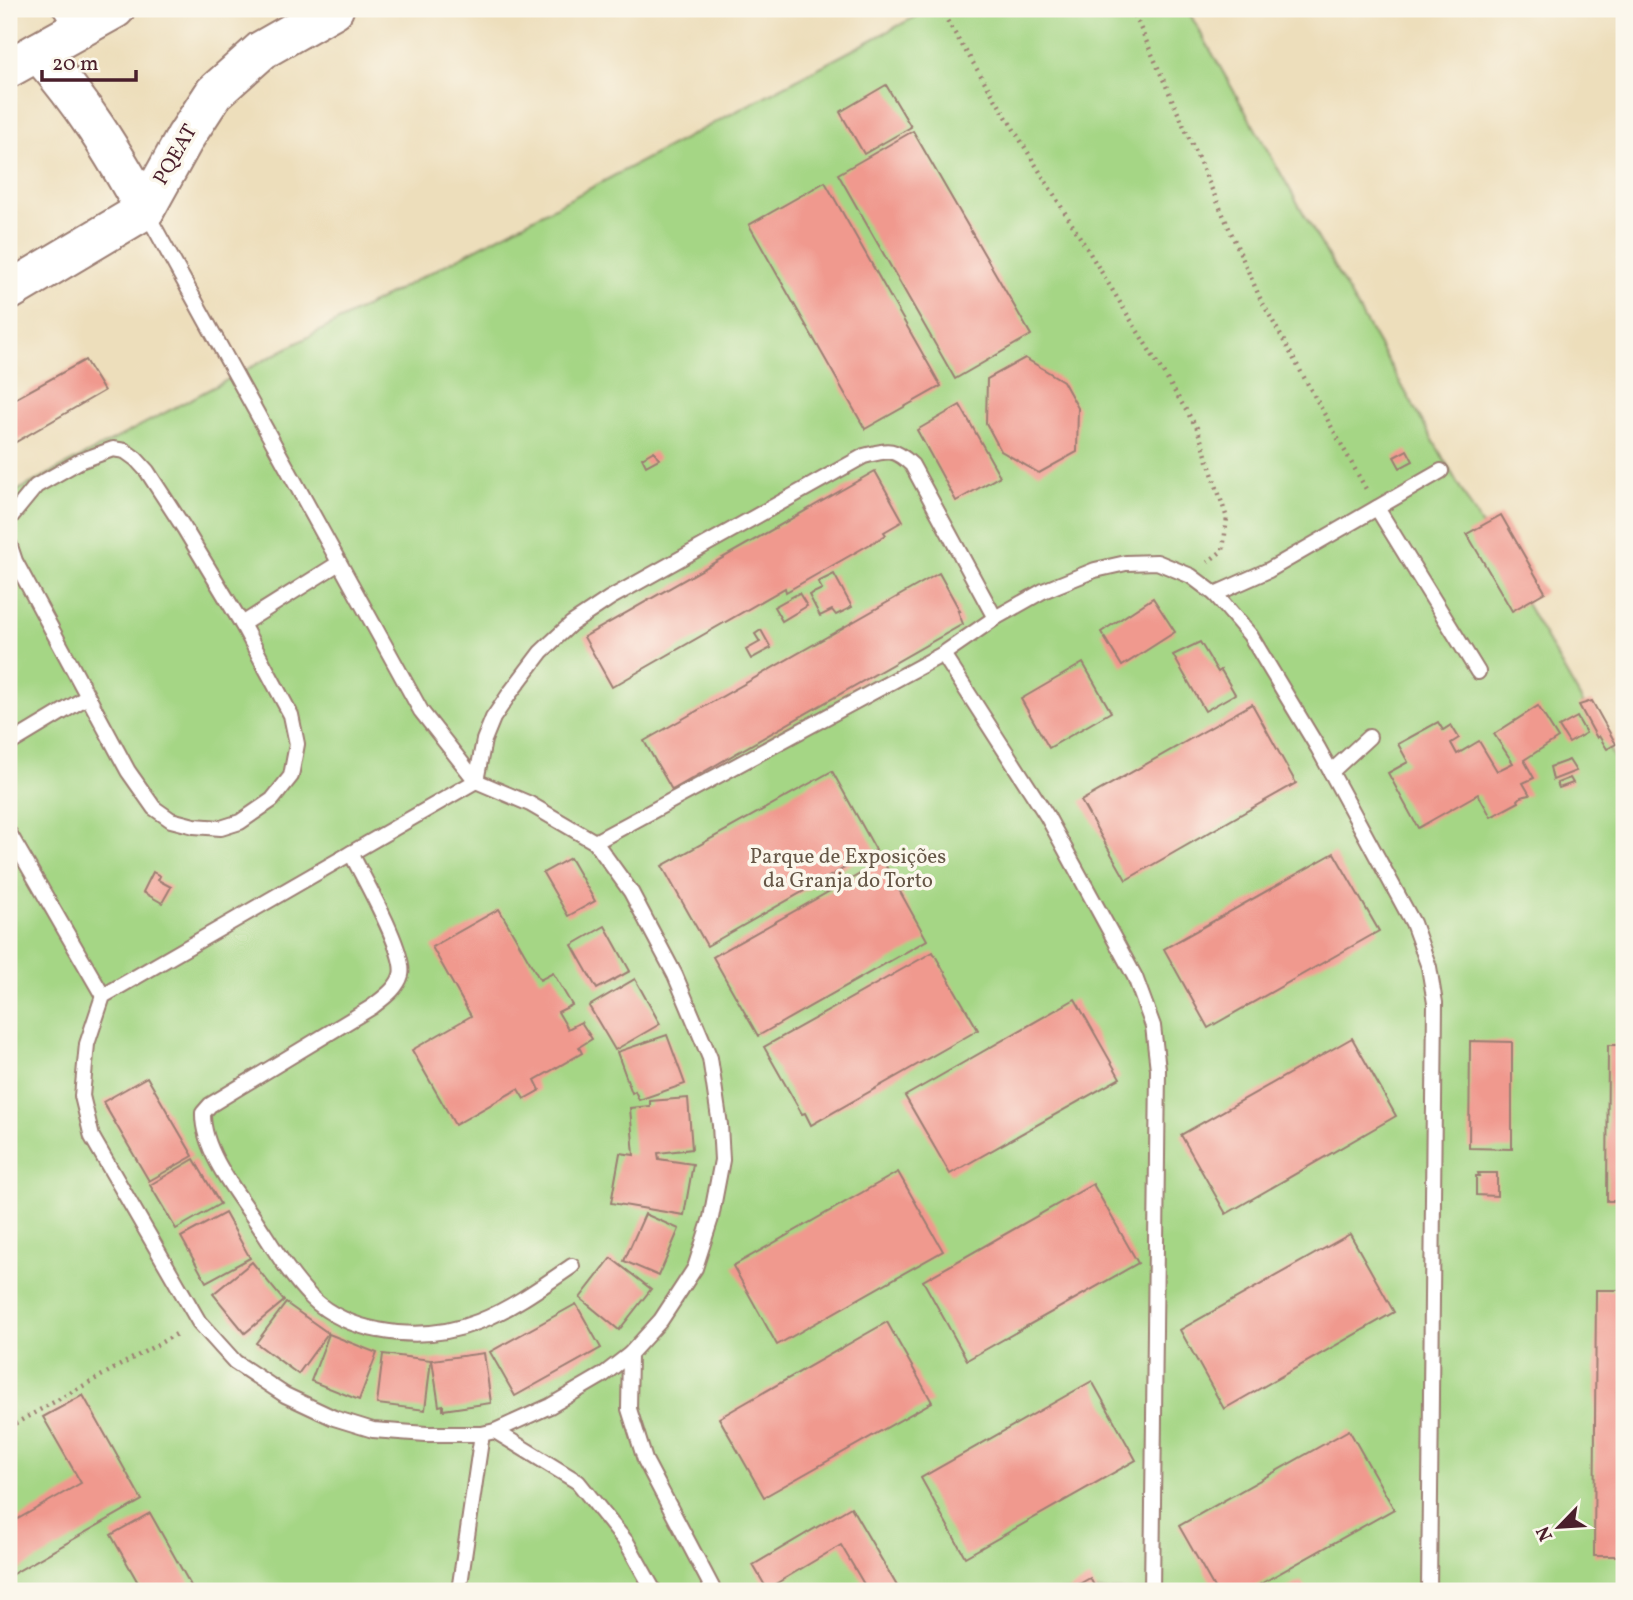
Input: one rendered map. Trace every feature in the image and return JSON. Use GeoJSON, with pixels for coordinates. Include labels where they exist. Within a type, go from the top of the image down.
{"type":"FeatureCollection","features":[{"type":"Feature","properties":{"kind":"street"},"geometry":{"type":"LineString","coordinates":[[115,9],[67,20],[23,60],[87,113],[112,149],[145,210]]}},
{"type":"Feature","properties":{"kind":"street","name":"PQEAT"},"geometry":{"type":"LineString","coordinates":[[9,291],[145,210],[186,136],[214,93],[262,50],[334,9]]}},
{"type":"Feature","properties":{"kind":"lane"},"geometry":{"type":"LineString","coordinates":[[145,210],[421,711],[476,782],[530,804],[595,842],[631,892],[675,975],[710,1058],[720,1125],[722,1160],[710,1217],[695,1268],[661,1320],[630,1354],[603,1376],[550,1406],[489,1432],[426,1434],[373,1430],[334,1418],[285,1395],[235,1362],[199,1322],[92,1137],[82,1096],[87,1044],[103,996],[476,782],[484,740],[493,718],[541,652],[571,624],[610,598],[864,456],[884,451],[899,453],[912,465],[995,618]]}},
{"type":"Feature","properties":{"kind":"lane"},"geometry":{"type":"LineString","coordinates":[[9,519],[36,486],[58,473],[113,449],[125,451],[147,471],[242,624],[291,715],[298,744],[291,776],[272,800],[240,822],[221,828],[194,826],[171,820],[154,808],[128,771],[86,697],[15,561],[9,543]]}},
{"type":"Feature","properties":{"kind":"lane"},"geometry":{"type":"LineString","coordinates":[[1216,594],[1269,570],[1441,471]]}},
{"type":"Feature","properties":{"kind":"lane"},"geometry":{"type":"LineString","coordinates":[[1377,508],[1478,672]]}},
{"type":"Feature","properties":{"kind":"lane"},"geometry":{"type":"LineString","coordinates":[[595,842],[943,654],[995,618],[1042,591],[1095,570],[1157,562],[1191,576],[1216,594],[1250,635],[1331,772],[1413,923],[1429,967],[1435,1003],[1429,1591]]}},
{"type":"Feature","properties":{"kind":"lane"},"geometry":{"type":"LineString","coordinates":[[242,624],[339,563]]}},
{"type":"Feature","properties":{"kind":"lane"},"geometry":{"type":"LineString","coordinates":[[943,654],[1047,816],[1135,977],[1153,1026],[1157,1083],[1152,1591]]}},
{"type":"Feature","properties":{"kind":"lane"},"geometry":{"type":"LineString","coordinates":[[9,744],[86,697]]}},
{"type":"Feature","properties":{"kind":"lane"},"geometry":{"type":"LineString","coordinates":[[1331,772],[1369,737]]}},
{"type":"Feature","properties":{"kind":"lane"},"geometry":{"type":"LineString","coordinates":[[9,833],[103,996]]}},
{"type":"Feature","properties":{"kind":"lane"},"geometry":{"type":"LineString","coordinates":[[351,853],[400,954],[402,974],[393,990],[372,1007],[210,1105],[203,1113],[202,1121],[210,1147],[230,1183],[281,1260],[313,1299],[356,1326],[406,1336],[444,1333],[478,1323],[513,1306],[572,1266]]}},
{"type":"Feature","properties":{"kind":"lane"},"geometry":{"type":"LineString","coordinates":[[630,1354],[629,1409],[645,1460],[714,1591]]}},
{"type":"Feature","properties":{"kind":"lane"},"geometry":{"type":"LineString","coordinates":[[459,1591],[489,1432]]}},
{"type":"Feature","properties":{"kind":"lane"},"geometry":{"type":"LineString","coordinates":[[489,1432],[578,1482],[627,1543],[654,1591]]}},
{"type":"Feature","properties":{"kind":"path"},"geometry":{"type":"LineString","coordinates":[[940,9],[1197,428],[1227,518],[1223,550],[1191,576]]}},
{"type":"Feature","properties":{"kind":"path"},"geometry":{"type":"LineString","coordinates":[[1132,9],[1260,298],[1377,508]]}},
{"type":"Feature","properties":{"kind":"path"},"geometry":{"type":"LineString","coordinates":[[9,1427],[199,1322]]}},
{"type":"Feature","properties":{"kind":"green space","name":"Parque de Exposições da Granja do Torto"},"geometry":{"type":"Polygon","coordinates":[[[930,9],[1187,9],[1624,775],[1624,1591],[9,1591],[9,495],[930,9]]]}},
{"type":"Feature","properties":{"kind":"building"},"geometry":{"type":"Polygon","coordinates":[[[886,85],[911,127],[864,154],[840,112],[886,85]]]}},
{"type":"Feature","properties":{"kind":"building"},"geometry":{"type":"Polygon","coordinates":[[[913,131],[1031,335],[955,379],[838,174],[913,131]]]}},
{"type":"Feature","properties":{"kind":"building"},"geometry":{"type":"Polygon","coordinates":[[[825,182],[941,386],[865,429],[749,225],[825,182]]]}},
{"type":"Feature","properties":{"kind":"building"},"geometry":{"type":"Polygon","coordinates":[[[1025,358],[1063,381],[1078,408],[1077,452],[1039,473],[1001,451],[986,423],[987,379],[1025,358]]]}},
{"type":"Feature","properties":{"kind":"building"},"geometry":{"type":"Polygon","coordinates":[[[85,360],[104,391],[9,446],[9,402],[85,360]]]}},
{"type":"Feature","properties":{"kind":"building"},"geometry":{"type":"Polygon","coordinates":[[[960,405],[1000,476],[956,501],[917,430],[960,405]]]}},
{"type":"Feature","properties":{"kind":"building"},"geometry":{"type":"Polygon","coordinates":[[[1407,450],[1413,461],[1400,468],[1394,457],[1407,450]]]}},
{"type":"Feature","properties":{"kind":"building"},"geometry":{"type":"Polygon","coordinates":[[[654,451],[659,459],[646,466],[642,458],[654,451]]]}},
{"type":"Feature","properties":{"kind":"building"},"geometry":{"type":"Polygon","coordinates":[[[875,471],[903,521],[884,532],[886,535],[786,592],[785,588],[612,687],[584,637],[875,471]]]}},
{"type":"Feature","properties":{"kind":"building"},"geometry":{"type":"Polygon","coordinates":[[[1501,515],[1545,592],[1512,611],[1467,534],[1501,515]]]}},
{"type":"Feature","properties":{"kind":"building"},"geometry":{"type":"Polygon","coordinates":[[[939,573],[960,611],[963,624],[672,790],[644,741],[939,573]]]}},
{"type":"Feature","properties":{"kind":"building"},"geometry":{"type":"Polygon","coordinates":[[[834,574],[852,607],[836,615],[832,610],[820,616],[809,595],[822,589],[818,582],[834,574]]]}},
{"type":"Feature","properties":{"kind":"building"},"geometry":{"type":"Polygon","coordinates":[[[799,593],[807,606],[782,621],[774,607],[799,593]]]}},
{"type":"Feature","properties":{"kind":"building"},"geometry":{"type":"Polygon","coordinates":[[[1153,598],[1175,632],[1122,666],[1101,632],[1153,598]]]}},
{"type":"Feature","properties":{"kind":"building"},"geometry":{"type":"Polygon","coordinates":[[[761,630],[771,648],[751,659],[746,650],[760,642],[755,634],[761,630]]]}},
{"type":"Feature","properties":{"kind":"building"},"geometry":{"type":"Polygon","coordinates":[[[1200,642],[1235,694],[1205,711],[1173,655],[1200,642]]]}},
{"type":"Feature","properties":{"kind":"building"},"geometry":{"type":"Polygon","coordinates":[[[1083,663],[1111,712],[1049,748],[1021,699],[1083,663]]]}},
{"type":"Feature","properties":{"kind":"building"},"geometry":{"type":"Polygon","coordinates":[[[1592,701],[1616,744],[1607,749],[1599,736],[1597,738],[1579,705],[1592,701]]]}},
{"type":"Feature","properties":{"kind":"building"},"geometry":{"type":"Polygon","coordinates":[[[1252,704],[1296,783],[1126,880],[1081,801],[1252,704]]]}},
{"type":"Feature","properties":{"kind":"building"},"geometry":{"type":"Polygon","coordinates":[[[1538,706],[1558,738],[1524,760],[1534,778],[1523,783],[1530,795],[1521,797],[1519,802],[1491,817],[1478,794],[1418,828],[1388,773],[1408,762],[1398,744],[1438,722],[1443,730],[1451,725],[1459,738],[1451,743],[1457,754],[1479,741],[1497,771],[1513,763],[1494,734],[1538,706]]]}},
{"type":"Feature","properties":{"kind":"building"},"geometry":{"type":"Polygon","coordinates":[[[1577,717],[1586,733],[1569,743],[1559,727],[1577,717]]]}},
{"type":"Feature","properties":{"kind":"building"},"geometry":{"type":"Polygon","coordinates":[[[1569,760],[1576,771],[1553,780],[1550,767],[1569,760]]]}},
{"type":"Feature","properties":{"kind":"building"},"geometry":{"type":"Polygon","coordinates":[[[832,771],[876,850],[707,946],[662,866],[832,771]]]}},
{"type":"Feature","properties":{"kind":"building"},"geometry":{"type":"Polygon","coordinates":[[[1570,778],[1573,783],[1559,788],[1557,783],[1570,778]]]}},
{"type":"Feature","properties":{"kind":"building"},"geometry":{"type":"Polygon","coordinates":[[[1334,853],[1379,931],[1208,1028],[1164,949],[1334,853]]]}},
{"type":"Feature","properties":{"kind":"building"},"geometry":{"type":"Polygon","coordinates":[[[570,858],[595,901],[568,916],[543,873],[570,858]]]}},
{"type":"Feature","properties":{"kind":"building"},"geometry":{"type":"Polygon","coordinates":[[[883,861],[927,940],[758,1036],[713,957],[883,861]]]}},
{"type":"Feature","properties":{"kind":"building"},"geometry":{"type":"Polygon","coordinates":[[[153,872],[160,876],[158,880],[171,887],[162,903],[143,892],[153,872]]]}},
{"type":"Feature","properties":{"kind":"building"},"geometry":{"type":"Polygon","coordinates":[[[499,909],[540,980],[553,973],[572,1005],[558,1012],[568,1029],[581,1022],[592,1039],[579,1047],[582,1053],[535,1080],[540,1090],[524,1099],[518,1089],[455,1125],[412,1050],[471,1016],[432,947],[499,909]]]}},
{"type":"Feature","properties":{"kind":"building"},"geometry":{"type":"Polygon","coordinates":[[[605,926],[630,971],[597,989],[572,945],[605,926]]]}},
{"type":"Feature","properties":{"kind":"building"},"geometry":{"type":"Polygon","coordinates":[[[933,952],[978,1030],[811,1125],[764,1047],[933,952]]]}},
{"type":"Feature","properties":{"kind":"building"},"geometry":{"type":"Polygon","coordinates":[[[635,979],[660,1024],[615,1050],[589,1006],[635,979]]]}},
{"type":"Feature","properties":{"kind":"building"},"geometry":{"type":"Polygon","coordinates":[[[1075,999],[1120,1078],[950,1174],[905,1096],[1075,999]]]}},
{"type":"Feature","properties":{"kind":"building"},"geometry":{"type":"Polygon","coordinates":[[[667,1035],[685,1084],[639,1100],[635,1091],[632,1093],[617,1052],[667,1035]]]}},
{"type":"Feature","properties":{"kind":"building"},"geometry":{"type":"Polygon","coordinates":[[[1352,1038],[1396,1116],[1226,1214],[1181,1135],[1352,1038]]]}},
{"type":"Feature","properties":{"kind":"building"},"geometry":{"type":"Polygon","coordinates":[[[1470,1041],[1512,1042],[1512,1149],[1469,1148],[1470,1041]]]}},
{"type":"Feature","properties":{"kind":"building"},"geometry":{"type":"Polygon","coordinates":[[[1608,1045],[1624,1045],[1624,1201],[1607,1201],[1608,1045]]]}},
{"type":"Feature","properties":{"kind":"building"},"geometry":{"type":"Polygon","coordinates":[[[147,1077],[193,1156],[149,1181],[103,1102],[147,1077]]]}},
{"type":"Feature","properties":{"kind":"building"},"geometry":{"type":"Polygon","coordinates":[[[688,1098],[692,1149],[658,1153],[659,1159],[693,1164],[684,1215],[611,1203],[620,1153],[634,1155],[630,1108],[650,1106],[650,1101],[688,1098]]]}},
{"type":"Feature","properties":{"kind":"building"},"geometry":{"type":"Polygon","coordinates":[[[194,1159],[220,1204],[176,1229],[150,1185],[194,1159]]]}},
{"type":"Feature","properties":{"kind":"building"},"geometry":{"type":"Polygon","coordinates":[[[898,1172],[943,1251],[777,1345],[733,1266],[898,1172]]]}},
{"type":"Feature","properties":{"kind":"building"},"geometry":{"type":"Polygon","coordinates":[[[1478,1173],[1497,1173],[1497,1196],[1476,1195],[1478,1173]]]}},
{"type":"Feature","properties":{"kind":"building"},"geometry":{"type":"Polygon","coordinates":[[[1093,1184],[1138,1263],[967,1360],[923,1281],[1093,1184]]]}},
{"type":"Feature","properties":{"kind":"building"},"geometry":{"type":"Polygon","coordinates":[[[225,1213],[250,1258],[206,1282],[181,1237],[225,1213]]]}},
{"type":"Feature","properties":{"kind":"building"},"geometry":{"type":"Polygon","coordinates":[[[645,1214],[679,1229],[659,1276],[624,1261],[645,1214]]]}},
{"type":"Feature","properties":{"kind":"building"},"geometry":{"type":"Polygon","coordinates":[[[1350,1234],[1394,1312],[1224,1409],[1180,1330],[1350,1234]]]}},
{"type":"Feature","properties":{"kind":"building"},"geometry":{"type":"Polygon","coordinates":[[[611,1258],[651,1289],[619,1330],[580,1298],[611,1258]]]}},
{"type":"Feature","properties":{"kind":"building"},"geometry":{"type":"Polygon","coordinates":[[[252,1262],[284,1301],[245,1333],[213,1294],[252,1262]]]}},
{"type":"Feature","properties":{"kind":"building"},"geometry":{"type":"Polygon","coordinates":[[[1596,1290],[1624,1290],[1624,1556],[1594,1556],[1596,1290]]]}},
{"type":"Feature","properties":{"kind":"building"},"geometry":{"type":"Polygon","coordinates":[[[286,1303],[328,1333],[298,1374],[256,1343],[286,1303]]]}},
{"type":"Feature","properties":{"kind":"building"},"geometry":{"type":"Polygon","coordinates":[[[576,1304],[601,1348],[515,1396],[490,1352],[576,1304]]]}},
{"type":"Feature","properties":{"kind":"building"},"geometry":{"type":"Polygon","coordinates":[[[887,1322],[932,1402],[764,1497],[719,1418],[887,1322]]]}},
{"type":"Feature","properties":{"kind":"building"},"geometry":{"type":"Polygon","coordinates":[[[329,1334],[377,1353],[359,1400],[311,1381],[329,1334]]]}},
{"type":"Feature","properties":{"kind":"building"},"geometry":{"type":"Polygon","coordinates":[[[484,1353],[491,1403],[443,1410],[443,1405],[439,1406],[432,1360],[484,1353]]]}},
{"type":"Feature","properties":{"kind":"building"},"geometry":{"type":"Polygon","coordinates":[[[383,1354],[431,1360],[425,1410],[377,1404],[383,1354]]]}},
{"type":"Feature","properties":{"kind":"building"},"geometry":{"type":"Polygon","coordinates":[[[1092,1381],[1136,1460],[965,1557],[921,1478],[1092,1381]]]}},
{"type":"Feature","properties":{"kind":"building"},"geometry":{"type":"Polygon","coordinates":[[[83,1395],[142,1500],[9,1576],[9,1524],[81,1483],[43,1417],[83,1395]]]}},
{"type":"Feature","properties":{"kind":"building"},"geometry":{"type":"Polygon","coordinates":[[[1349,1430],[1394,1509],[1248,1591],[1216,1591],[1179,1526],[1349,1430]]]}},
{"type":"Feature","properties":{"kind":"building"},"geometry":{"type":"Polygon","coordinates":[[[851,1507],[900,1591],[868,1591],[841,1545],[767,1589],[753,1565],[851,1507]]]}},
{"type":"Feature","properties":{"kind":"building"},"geometry":{"type":"Polygon","coordinates":[[[150,1513],[194,1591],[136,1591],[141,1588],[111,1535],[150,1513]]]}},
{"type":"Feature","properties":{"kind":"building"},"geometry":{"type":"Polygon","coordinates":[[[1090,1578],[1097,1591],[1067,1591],[1090,1578]]]}},
{"type":"Feature","properties":{"kind":"building"},"geometry":{"type":"Polygon","coordinates":[[[1301,1581],[1307,1591],[1282,1591],[1301,1581]]]}}]}
